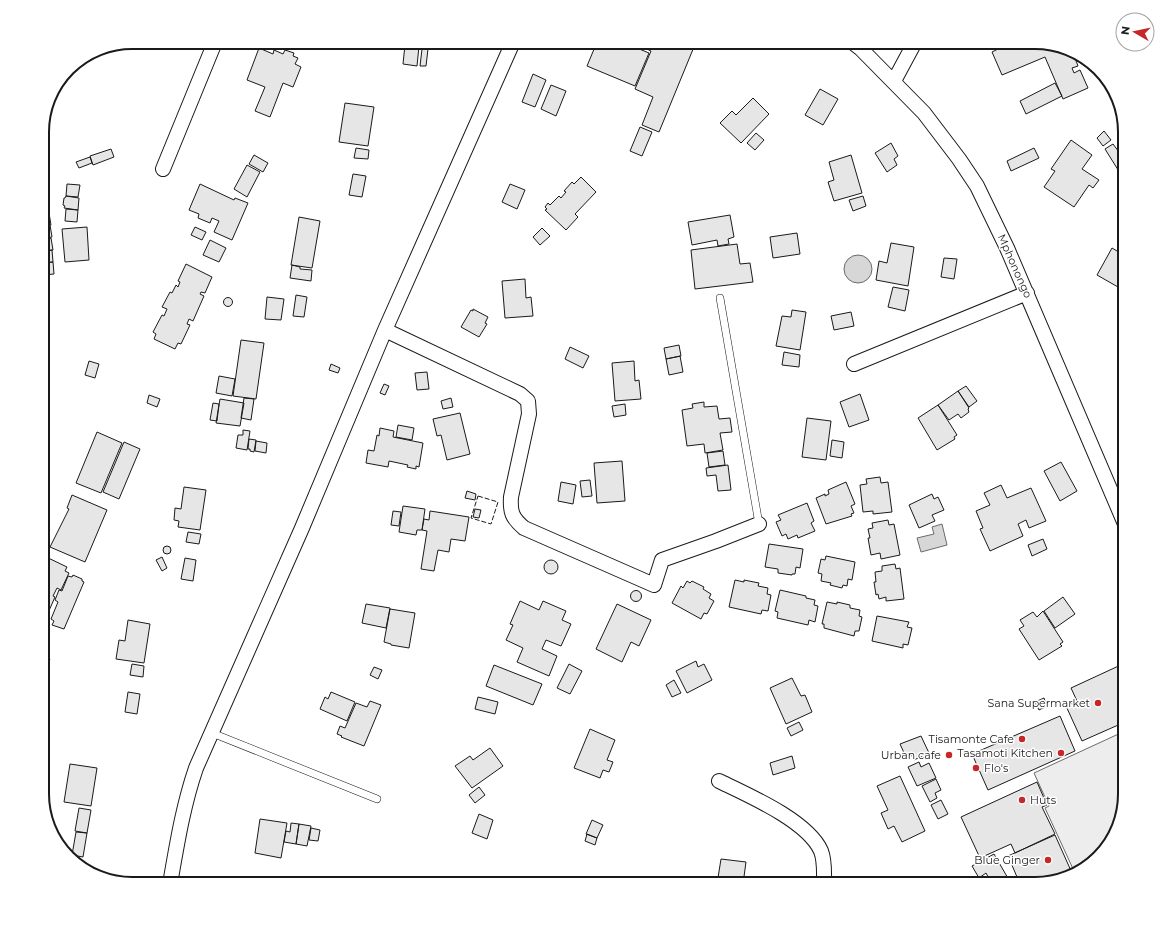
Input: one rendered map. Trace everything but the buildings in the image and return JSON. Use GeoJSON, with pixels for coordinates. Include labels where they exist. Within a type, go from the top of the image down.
{"type":"FeatureCollection","features":[{"type":"Feature","properties":{"kind":"street"},"geometry":{"type":"LineString","coordinates":[[163,169],[212,49]]}},
{"type":"Feature","properties":{"kind":"street"},"geometry":{"type":"LineString","coordinates":[[171,877],[181,820],[196,768],[302,528],[385,330],[510,49]]}},
{"type":"Feature","properties":{"kind":"street","name":"Mphonongo"},"geometry":{"type":"LineString","coordinates":[[861,49],[924,113],[959,159],[977,186],[1027,293],[1118,508]]}},
{"type":"Feature","properties":{"kind":"street"},"geometry":{"type":"LineString","coordinates":[[894,81],[911,49]]}},
{"type":"Feature","properties":{"kind":"street"},"geometry":{"type":"LineString","coordinates":[[854,364],[1027,293]]}},
{"type":"Feature","properties":{"kind":"street"},"geometry":{"type":"LineString","coordinates":[[385,330],[520,394],[528,401],[529,414],[510,506],[512,515],[524,528],[654,585],[662,560],[759,524]]}},
{"type":"Feature","properties":{"kind":"street"},"geometry":{"type":"LineString","coordinates":[[719,781],[771,806],[807,832],[821,851],[824,860],[824,877]]}},
{"type":"Feature","properties":{"kind":"lane"},"geometry":{"type":"LineString","coordinates":[[720,298],[759,524]]}},
{"type":"Feature","properties":{"kind":"lane"},"geometry":{"type":"LineString","coordinates":[[212,733],[377,799]]}},
{"type":"Feature","properties":{"kind":"shaded area"},"geometry":{"type":"Polygon","coordinates":[[[858,255],[868,259],[872,269],[868,279],[858,283],[848,279],[844,269],[848,259],[858,255]]]}},
{"type":"Feature","properties":{"kind":"shaded area"},"geometry":{"type":"Polygon","coordinates":[[[942,524],[947,545],[921,552],[917,538],[934,534],[932,527],[942,524]]]}},
{"type":"Feature","properties":{"kind":"shaded area"},"geometry":{"type":"Polygon","coordinates":[[[1118,734],[1118,800],[1114,821],[1107,836],[1097,849],[1081,863],[1072,868],[1045,808],[1049,806],[1034,773],[1118,734]]]}},
{"type":"Feature","properties":{"kind":"fence"},"geometry":{"type":"LineString","coordinates":[[478,496],[498,502],[491,524],[471,518],[478,496]]}},
{"type":"Feature","properties":{"kind":"place","name":"Sana Supermarket"},"geometry":{"type":"Point","coordinates":[1098,703]}},
{"type":"Feature","properties":{"kind":"place","name":"Tisamonte Cafe"},"geometry":{"type":"Point","coordinates":[1022,739]}},
{"type":"Feature","properties":{"kind":"place","name":"Tasamoti Kitchen"},"geometry":{"type":"Point","coordinates":[1061,753]}},
{"type":"Feature","properties":{"kind":"place","name":"Urban cafe"},"geometry":{"type":"Point","coordinates":[949,755]}},
{"type":"Feature","properties":{"kind":"place","name":"Flo's"},"geometry":{"type":"Point","coordinates":[976,768]}},
{"type":"Feature","properties":{"kind":"place","name":"Huts"},"geometry":{"type":"Point","coordinates":[1022,800]}},
{"type":"Feature","properties":{"kind":"place","name":"Blue Ginger"},"geometry":{"type":"Point","coordinates":[1048,860]}}]}
